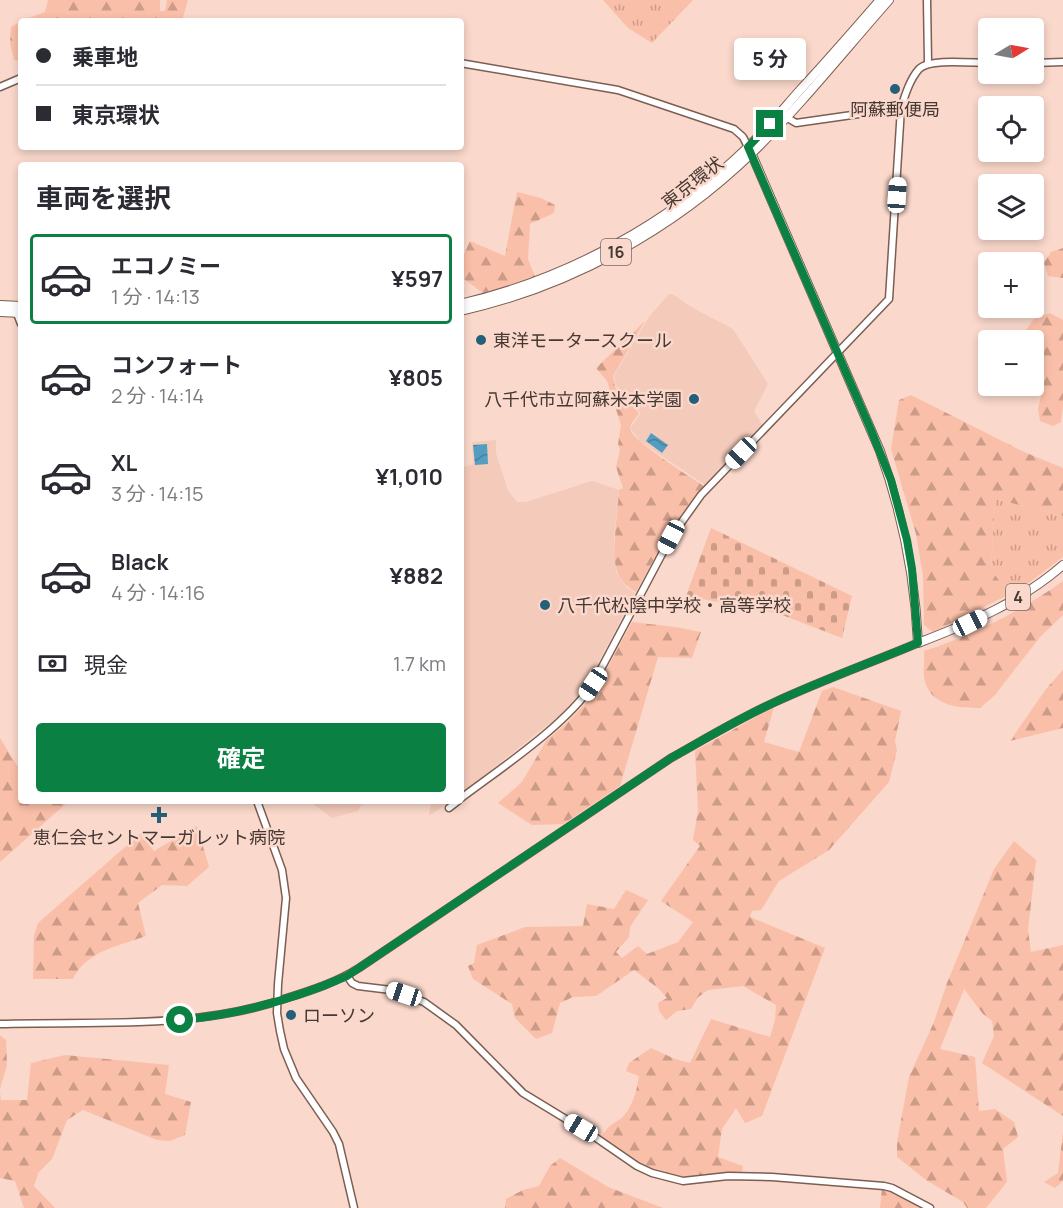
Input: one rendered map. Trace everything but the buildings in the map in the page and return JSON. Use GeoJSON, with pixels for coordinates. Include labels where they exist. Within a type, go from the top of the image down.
{"type":"FeatureCollection","features":[{"type":"Feature","properties":{"kind":"main road","name":"東京環状"},"geometry":{"type":"LineString","coordinates":[[464,303],[516,288],[601,252],[667,212],[750,150],[880,0]]}},
{"type":"Feature","properties":{"kind":"main road","name":"東京環状"},"geometry":{"type":"LineString","coordinates":[[464,310],[520,294],[621,250],[699,198],[786,117],[889,0]]}},
{"type":"Feature","properties":{"kind":"main road"},"geometry":{"type":"LineString","coordinates":[[750,150],[880,451],[898,503],[914,582],[918,643]]}},
{"type":"Feature","properties":{"kind":"main road"},"geometry":{"type":"LineString","coordinates":[[0,305],[18,309]]}},
{"type":"Feature","properties":{"kind":"main road"},"geometry":{"type":"LineString","coordinates":[[0,312],[18,309]]}},
{"type":"Feature","properties":{"kind":"main road","name":"4"},"geometry":{"type":"LineString","coordinates":[[918,643],[995,610],[1042,582],[1063,565]]}},
{"type":"Feature","properties":{"kind":"street"},"geometry":{"type":"LineString","coordinates":[[927,0],[928,62]]}},
{"type":"Feature","properties":{"kind":"street"},"geometry":{"type":"LineString","coordinates":[[464,796],[584,699],[671,537],[688,512],[701,495],[889,299],[901,108],[918,70],[928,62],[978,63]]}},
{"type":"Feature","properties":{"kind":"street"},"geometry":{"type":"LineString","coordinates":[[1044,63],[1063,62]]}},
{"type":"Feature","properties":{"kind":"street"},"geometry":{"type":"LineString","coordinates":[[464,64],[618,90],[734,129],[743,137],[750,150]]}},
{"type":"Feature","properties":{"kind":"street"},"geometry":{"type":"LineString","coordinates":[[0,87],[18,79]]}},
{"type":"Feature","properties":{"kind":"street"},"geometry":{"type":"LineString","coordinates":[[786,117],[796,123],[901,108]]}},
{"type":"Feature","properties":{"kind":"street"},"geometry":{"type":"LineString","coordinates":[[0,1024],[189,1019],[277,1002],[322,987],[347,976],[671,758],[772,703],[918,643]]}},
{"type":"Feature","properties":{"kind":"street"},"geometry":{"type":"LineString","coordinates":[[258,804],[285,881],[286,898],[277,1002],[280,1031],[296,1078],[333,1131],[339,1144],[354,1208]]}},
{"type":"Feature","properties":{"kind":"street"},"geometry":{"type":"LineString","coordinates":[[449,808],[454,804]]}},
{"type":"Feature","properties":{"kind":"street"},"geometry":{"type":"LineString","coordinates":[[347,976],[352,983],[358,986],[392,990],[424,1002],[456,1025],[523,1093],[592,1135],[637,1166],[652,1173],[683,1181],[728,1176],[754,1176],[884,1186],[930,1208]]}},
{"type":"Feature","properties":{"kind":"shaded area","name":"八千代市立阿蘇米本学園"},"geometry":{"type":"Polygon","coordinates":[[[669,294],[733,329],[768,384],[754,411],[762,424],[705,485],[640,441],[630,428],[641,413],[616,386],[614,376],[649,317],[669,294]]]}},
{"type":"Feature","properties":{"kind":"shaded area","name":"八千代松陰中学校・高等学校"},"geometry":{"type":"Polygon","coordinates":[[[496,440],[496,453],[508,491],[517,502],[526,502],[592,481],[619,490],[614,538],[616,572],[627,588],[635,593],[580,694],[561,714],[464,792],[464,467],[473,464],[472,442],[496,440]]]}},
{"type":"Feature","properties":{"kind":"shaded area"},"geometry":{"type":"Polygon","coordinates":[[[313,804],[362,804],[358,811],[332,818],[313,804]]]}},
{"type":"Feature","properties":{"kind":"shaded area"},"geometry":{"type":"Polygon","coordinates":[[[431,804],[447,804],[429,816],[431,804]]]}},
{"type":"Feature","properties":{"kind":"green space"},"geometry":{"type":"Polygon","coordinates":[[[48,0],[160,0],[160,11],[165,11],[167,0],[188,0],[183,18],[29,18],[45,12],[48,0]]]}},
{"type":"Feature","properties":{"kind":"green space"},"geometry":{"type":"Polygon","coordinates":[[[603,0],[693,0],[652,43],[628,28],[603,0]]]}},
{"type":"Feature","properties":{"kind":"green space"},"geometry":{"type":"Polygon","coordinates":[[[18,23],[18,61],[14,60],[10,43],[11,27],[18,23]]]}},
{"type":"Feature","properties":{"kind":"green space"},"geometry":{"type":"Polygon","coordinates":[[[517,192],[541,198],[555,205],[554,213],[530,224],[528,259],[535,277],[483,293],[464,279],[464,254],[470,241],[505,256],[517,192]]]}},
{"type":"Feature","properties":{"kind":"green space"},"geometry":{"type":"Polygon","coordinates":[[[1063,248],[1063,278],[1048,276],[1044,263],[1051,252],[1063,248]]]}},
{"type":"Feature","properties":{"kind":"green space"},"geometry":{"type":"Polygon","coordinates":[[[1050,313],[1063,320],[1063,406],[1061,422],[1053,426],[1040,421],[1038,409],[1041,396],[1044,396],[1044,330],[1026,330],[1034,319],[1044,318],[1044,315],[1050,313]]]}},
{"type":"Feature","properties":{"kind":"green space"},"geometry":{"type":"Polygon","coordinates":[[[645,321],[613,376],[615,387],[639,413],[630,429],[651,450],[704,486],[675,524],[636,592],[622,581],[615,563],[619,490],[623,488],[616,467],[620,450],[618,444],[621,425],[607,381],[596,368],[645,321]]]}},
{"type":"Feature","properties":{"kind":"green space"},"geometry":{"type":"Polygon","coordinates":[[[911,395],[1024,452],[1063,468],[1063,516],[995,499],[991,570],[1010,594],[933,632],[924,625],[923,576],[916,534],[891,449],[899,400],[911,395]]]}},
{"type":"Feature","properties":{"kind":"green space"},"geometry":{"type":"Polygon","coordinates":[[[995,499],[1063,516],[1063,557],[1010,594],[991,570],[995,499]]]}},
{"type":"Feature","properties":{"kind":"green space"},"geometry":{"type":"Polygon","coordinates":[[[711,528],[852,596],[842,638],[777,613],[686,596],[711,528]]]}},
{"type":"Feature","properties":{"kind":"green space"},"geometry":{"type":"Polygon","coordinates":[[[1063,581],[1063,615],[1040,637],[995,695],[980,708],[948,704],[930,692],[924,677],[924,651],[961,638],[996,621],[1063,581]]]}},
{"type":"Feature","properties":{"kind":"green space"},"geometry":{"type":"Polygon","coordinates":[[[632,622],[701,632],[692,658],[658,657],[620,786],[563,824],[532,825],[498,803],[522,782],[546,741],[593,695],[632,622]]]}},
{"type":"Feature","properties":{"kind":"green space"},"geometry":{"type":"Polygon","coordinates":[[[1063,670],[1063,728],[1010,741],[1046,689],[1063,670]]]}},
{"type":"Feature","properties":{"kind":"green space"},"geometry":{"type":"Polygon","coordinates":[[[833,687],[901,711],[895,741],[897,750],[889,782],[829,850],[779,881],[761,910],[752,911],[750,917],[825,948],[762,1116],[745,1123],[736,1108],[722,1129],[718,1157],[743,1166],[742,1173],[690,1178],[665,1175],[642,1165],[601,1137],[609,1127],[624,1116],[633,1100],[639,1076],[626,1071],[629,1063],[651,1048],[690,1063],[711,1019],[770,1037],[776,1005],[743,986],[708,990],[697,998],[691,1009],[677,1011],[666,1020],[659,1011],[658,1003],[667,998],[634,970],[596,996],[573,997],[560,1003],[552,1033],[536,1039],[515,1018],[512,1004],[473,979],[468,966],[474,963],[477,945],[525,927],[583,926],[587,904],[614,909],[626,890],[648,900],[630,927],[629,937],[616,952],[622,958],[638,946],[647,954],[678,942],[693,922],[661,901],[700,846],[693,840],[698,810],[695,751],[774,707],[764,742],[799,752],[822,691],[833,687]]]}},
{"type":"Feature","properties":{"kind":"green space"},"geometry":{"type":"Polygon","coordinates":[[[0,738],[18,767],[18,804],[66,804],[0,862],[0,738]]]}},
{"type":"Feature","properties":{"kind":"green space"},"geometry":{"type":"Polygon","coordinates":[[[197,826],[209,867],[187,886],[162,885],[138,903],[146,936],[95,956],[86,962],[73,979],[33,979],[34,935],[38,923],[140,834],[154,851],[197,826]]]}},
{"type":"Feature","properties":{"kind":"green space"},"geometry":{"type":"Polygon","coordinates":[[[1014,841],[1036,860],[1028,930],[1031,952],[1063,945],[1063,1116],[982,1063],[994,1036],[992,1021],[983,1014],[964,989],[940,1049],[975,1057],[979,1111],[995,1109],[1014,1122],[1018,1137],[1003,1149],[1007,1182],[986,1208],[967,1208],[963,1202],[926,1180],[897,1157],[897,1142],[909,1077],[934,1022],[947,983],[994,869],[1014,841]]]}},
{"type":"Feature","properties":{"kind":"green space"},"geometry":{"type":"Polygon","coordinates":[[[0,1035],[6,1040],[7,1065],[0,1089],[0,1035]]]}},
{"type":"Feature","properties":{"kind":"green space"},"geometry":{"type":"Polygon","coordinates":[[[65,1055],[169,1065],[165,1094],[191,1102],[185,1135],[170,1141],[157,1140],[83,1110],[67,1120],[52,1159],[38,1173],[34,1186],[55,1208],[24,1208],[15,1181],[0,1178],[0,1092],[1,1100],[27,1100],[31,1063],[65,1055]]]}},
{"type":"Feature","properties":{"kind":"green space"},"geometry":{"type":"Polygon","coordinates":[[[1063,1132],[1063,1181],[1055,1188],[1044,1182],[1058,1173],[1063,1132]]]}},
{"type":"Feature","properties":{"kind":"green space"},"geometry":{"type":"Polygon","coordinates":[[[560,1158],[608,1187],[663,1208],[505,1208],[506,1199],[523,1190],[539,1186],[550,1166],[560,1158]]]}},
{"type":"Feature","properties":{"kind":"green space"},"geometry":{"type":"Polygon","coordinates":[[[882,1188],[928,1208],[880,1208],[882,1188]]]}},
{"type":"Feature","properties":{"kind":"water"},"geometry":{"type":"Polygon","coordinates":[[[651,433],[668,445],[662,453],[646,441],[651,433]]]}},
{"type":"Feature","properties":{"kind":"water"},"geometry":{"type":"Polygon","coordinates":[[[487,444],[488,464],[475,465],[473,445],[487,444]]]}},
{"type":"Feature","properties":{"kind":"place","name":"阿蘇郵便局"},"geometry":{"type":"Point","coordinates":[895,89]}},
{"type":"Feature","properties":{"kind":"place","name":"東洋モータースクール"},"geometry":{"type":"Point","coordinates":[481,340]}},
{"type":"Feature","properties":{"kind":"place","name":"八千代市立阿蘇米本学園"},"geometry":{"type":"Point","coordinates":[694,399]}},
{"type":"Feature","properties":{"kind":"place","name":"八千代松陰中学校・高等学校"},"geometry":{"type":"Point","coordinates":[545,605]}},
{"type":"Feature","properties":{"kind":"place","name":"恵仁会セントマーガレット病院"},"geometry":{"type":"Point","coordinates":[159,815]}},
{"type":"Feature","properties":{"kind":"place","name":"ローソン"},"geometry":{"type":"Point","coordinates":[291,1015]}},
{"type":"Feature","properties":{"kind":"route"},"geometry":{"type":"LineString","coordinates":[[180,1020],[277,1002],[347,976],[671,758],[772,703],[918,643],[912,569],[891,480],[748,147],[770,124]]}}]}
